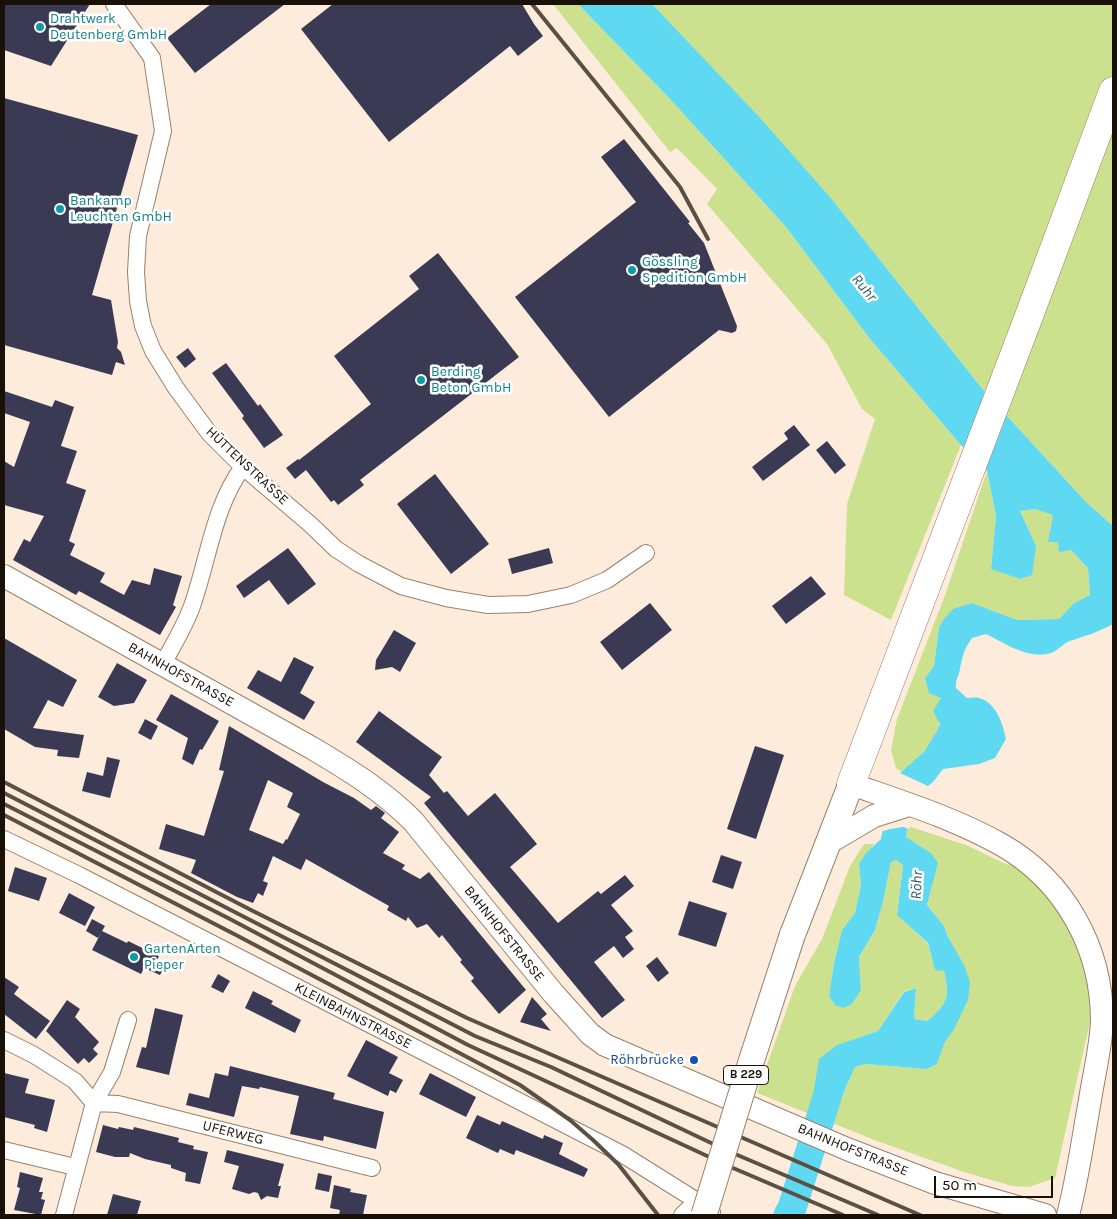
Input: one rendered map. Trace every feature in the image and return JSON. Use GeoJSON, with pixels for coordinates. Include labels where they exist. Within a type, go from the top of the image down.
{"type":"FeatureCollection","features":[{"type":"Feature","properties":{"kind":"highway"},"geometry":{"type":"LineString","coordinates":[[851,784],[1030,316],[1113,91]]}},
{"type":"Feature","properties":{"kind":"main road","name":"B 229"},"geometry":{"type":"LineString","coordinates":[[701,1208],[792,936],[851,784]]}},
{"type":"Feature","properties":{"kind":"street","name":"HÜTTENSTRASSE"},"geometry":{"type":"LineString","coordinates":[[114,4],[152,58],[163,131],[138,236],[136,281],[143,326],[153,351],[176,388],[209,434],[243,467],[336,549],[359,564],[401,586],[446,598],[488,605],[528,604],[571,595],[607,580],[646,553]]}},
{"type":"Feature","properties":{"kind":"street"},"geometry":{"type":"LineString","coordinates":[[163,664],[191,608],[224,500],[232,481],[243,467]]}},
{"type":"Feature","properties":{"kind":"street","name":"BAHNHOFSTRASSE"},"geometry":{"type":"LineString","coordinates":[[4,576],[312,748],[354,773],[392,801],[413,821],[511,944],[590,1034],[606,1045],[847,1149],[935,1183],[1045,1215]]}},
{"type":"Feature","properties":{"kind":"street"},"geometry":{"type":"LineString","coordinates":[[851,784],[957,822],[1004,846],[1038,872],[1063,897],[1083,931],[1099,981],[1102,1022],[1079,1170],[1068,1215]]}},
{"type":"Feature","properties":{"kind":"street"},"geometry":{"type":"LineString","coordinates":[[830,842],[874,816],[909,804]]}},
{"type":"Feature","properties":{"kind":"street","name":"KLEINBAHNSTRASSE"},"geometry":{"type":"LineString","coordinates":[[4,839],[79,875],[622,1154],[701,1208],[716,1215]]}},
{"type":"Feature","properties":{"kind":"street"},"geometry":{"type":"LineString","coordinates":[[64,1215],[75,1167],[94,1103],[112,1072],[128,1020]]}},
{"type":"Feature","properties":{"kind":"street"},"geometry":{"type":"LineString","coordinates":[[4,1040],[34,1054],[74,1081],[94,1103]]}},
{"type":"Feature","properties":{"kind":"street","name":"UFERWEG"},"geometry":{"type":"LineString","coordinates":[[94,1103],[118,1104],[372,1168]]}},
{"type":"Feature","properties":{"kind":"street"},"geometry":{"type":"LineString","coordinates":[[4,1150],[75,1167]]}},
{"type":"Feature","properties":{"kind":"street"},"geometry":{"type":"LineString","coordinates":[[682,1215],[701,1208]]}},
{"type":"Feature","properties":{"kind":"green space"},"geometry":{"type":"Polygon","coordinates":[[[553,4],[578,4],[671,100],[786,227],[870,339],[961,445],[891,620],[844,595],[847,504],[875,419],[862,409],[827,344],[707,204],[717,189],[677,148],[670,152],[553,4]]]}},
{"type":"Feature","properties":{"kind":"green space"},"geometry":{"type":"Polygon","coordinates":[[[652,4],[1113,4],[1113,526],[1086,502],[984,391],[830,197],[652,4]]]}},
{"type":"Feature","properties":{"kind":"green space"},"geometry":{"type":"Polygon","coordinates":[[[987,471],[996,516],[991,569],[1036,546],[1020,511],[1036,509],[1054,514],[1050,530],[1058,542],[1071,550],[1088,568],[1090,595],[1074,603],[1059,619],[1017,620],[972,603],[939,627],[934,666],[925,678],[941,698],[939,726],[929,746],[902,772],[896,768],[891,750],[897,719],[944,598],[987,471]]]}},
{"type":"Feature","properties":{"kind":"green space"},"geometry":{"type":"Polygon","coordinates":[[[908,826],[966,845],[1008,865],[1010,861],[1021,868],[1059,910],[1084,961],[1089,990],[1090,1022],[1055,1178],[1029,1187],[1012,1186],[964,1172],[877,1141],[757,1093],[795,986],[822,939],[850,866],[864,844],[874,844],[859,864],[861,885],[855,913],[842,930],[829,996],[835,1005],[861,990],[859,957],[875,930],[891,862],[896,860],[903,864],[897,914],[928,944],[935,969],[944,971],[947,994],[943,1005],[927,1021],[914,1019],[916,988],[904,991],[878,1031],[837,1045],[833,1119],[855,1067],[866,1064],[927,1069],[937,1064],[945,1042],[953,1031],[955,951],[944,926],[927,905],[931,890],[931,853],[906,837],[908,826]]]}},
{"type":"Feature","properties":{"kind":"water","name":"Ruhr"},"geometry":{"type":"Polygon","coordinates":[[[578,4],[652,4],[761,119],[830,197],[984,391],[1086,502],[1113,526],[1113,624],[1097,632],[1067,642],[1054,652],[1042,655],[1017,650],[986,634],[972,638],[965,649],[956,688],[967,698],[979,698],[990,704],[1001,720],[1006,739],[995,758],[979,764],[943,769],[933,782],[920,792],[909,817],[906,837],[931,853],[938,863],[927,905],[944,926],[964,965],[970,982],[968,1000],[953,1031],[945,1042],[937,1064],[927,1069],[866,1064],[855,1067],[832,1119],[811,1107],[819,1059],[837,1045],[878,1031],[904,992],[916,988],[914,1019],[927,1021],[939,1010],[946,999],[947,987],[944,971],[935,970],[928,943],[897,915],[903,865],[896,860],[891,862],[875,930],[859,957],[861,990],[852,1004],[843,1008],[835,1005],[829,996],[842,930],[855,913],[861,885],[859,864],[866,853],[881,839],[891,781],[924,752],[940,724],[933,711],[941,698],[929,693],[925,678],[934,666],[939,627],[953,609],[972,603],[1017,620],[1059,619],[1074,603],[1090,595],[1088,568],[1071,550],[1059,552],[1058,542],[1048,542],[1053,515],[1036,509],[1020,511],[1036,546],[1032,575],[1020,579],[991,569],[996,516],[987,471],[961,445],[870,339],[786,227],[671,100],[578,4]]]}},
{"type":"Feature","properties":{"kind":"pier"},"geometry":{"type":"Polygon","coordinates":[[[898,772],[930,787],[922,793],[912,818],[910,829],[903,827],[880,832],[878,806],[890,779],[898,772]]]}},
{"type":"Feature","properties":{"kind":"building","name":"Drahtwerk Deutenberg GmbH"},"geometry":{"type":"Polygon","coordinates":[[[4,4],[90,4],[51,66],[4,50],[4,4]]]}},
{"type":"Feature","properties":{"kind":"building"},"geometry":{"type":"Polygon","coordinates":[[[211,4],[285,4],[195,73],[167,38],[211,4]]]}},
{"type":"Feature","properties":{"kind":"building"},"geometry":{"type":"Polygon","coordinates":[[[333,4],[522,4],[543,36],[518,56],[510,46],[389,142],[301,29],[333,4]]]}},
{"type":"Feature","properties":{"kind":"building","name":"Bankamp Leuchten GmbH"},"geometry":{"type":"Polygon","coordinates":[[[4,98],[138,135],[92,295],[111,300],[118,342],[117,348],[121,352],[125,365],[116,362],[112,375],[4,345],[4,98]]]}},
{"type":"Feature","properties":{"kind":"building","name":"Gössling Spedition GmbH"},"geometry":{"type":"Polygon","coordinates":[[[624,139],[690,222],[688,223],[704,243],[737,326],[736,331],[732,333],[719,330],[609,417],[515,297],[636,202],[601,157],[624,139]]]}},
{"type":"Feature","properties":{"kind":"building","name":"Berding Beton GmbH"},"geometry":{"type":"Polygon","coordinates":[[[438,253],[519,357],[360,480],[364,485],[338,505],[334,500],[331,502],[306,470],[295,479],[286,468],[371,404],[334,356],[419,289],[409,276],[438,253]]]}},
{"type":"Feature","properties":{"kind":"building"},"geometry":{"type":"Polygon","coordinates":[[[188,348],[196,359],[185,368],[176,357],[188,348]]]}},
{"type":"Feature","properties":{"kind":"building"},"geometry":{"type":"Polygon","coordinates":[[[226,363],[258,406],[260,404],[283,435],[264,448],[242,418],[244,416],[212,373],[226,363]]]}},
{"type":"Feature","properties":{"kind":"building"},"geometry":{"type":"Polygon","coordinates":[[[4,391],[52,407],[55,400],[74,407],[61,446],[77,451],[66,483],[86,490],[69,541],[75,544],[70,555],[105,573],[100,582],[124,595],[132,580],[150,585],[154,568],[182,576],[173,605],[176,607],[160,635],[79,591],[76,595],[13,560],[24,539],[30,542],[44,516],[4,505],[4,461],[14,467],[30,422],[4,413],[4,391]]]}},
{"type":"Feature","properties":{"kind":"building"},"geometry":{"type":"Polygon","coordinates":[[[794,425],[810,445],[763,481],[752,467],[788,439],[784,433],[794,425]]]}},
{"type":"Feature","properties":{"kind":"building"},"geometry":{"type":"Polygon","coordinates":[[[827,441],[846,465],[835,474],[816,450],[827,441]]]}},
{"type":"Feature","properties":{"kind":"building"},"geometry":{"type":"Polygon","coordinates":[[[435,474],[489,544],[451,574],[397,504],[435,474]]]}},
{"type":"Feature","properties":{"kind":"building"},"geometry":{"type":"Polygon","coordinates":[[[288,548],[316,584],[288,605],[269,580],[244,598],[236,586],[288,548]]]}},
{"type":"Feature","properties":{"kind":"building"},"geometry":{"type":"Polygon","coordinates":[[[549,548],[553,563],[512,574],[508,559],[549,548]]]}},
{"type":"Feature","properties":{"kind":"building"},"geometry":{"type":"Polygon","coordinates":[[[811,576],[826,594],[786,624],[772,606],[811,576]]]}},
{"type":"Feature","properties":{"kind":"building"},"geometry":{"type":"Polygon","coordinates":[[[650,603],[672,630],[622,670],[600,642],[650,603]]]}},
{"type":"Feature","properties":{"kind":"building"},"geometry":{"type":"Polygon","coordinates":[[[394,630],[416,643],[400,672],[392,667],[375,670],[376,660],[394,630]]]}},
{"type":"Feature","properties":{"kind":"building"},"geometry":{"type":"Polygon","coordinates":[[[4,638],[77,680],[63,707],[48,700],[33,728],[84,735],[79,758],[57,756],[58,750],[35,747],[4,729],[4,638]]]}},
{"type":"Feature","properties":{"kind":"building"},"geometry":{"type":"Polygon","coordinates":[[[294,657],[314,667],[300,693],[315,702],[304,720],[247,688],[258,670],[281,682],[294,657]]]}},
{"type":"Feature","properties":{"kind":"building"},"geometry":{"type":"Polygon","coordinates":[[[117,663],[147,680],[134,703],[114,706],[98,697],[117,663]]]}},
{"type":"Feature","properties":{"kind":"building"},"geometry":{"type":"Polygon","coordinates":[[[171,694],[219,721],[202,750],[200,749],[193,765],[182,759],[188,738],[156,720],[171,694]]]}},
{"type":"Feature","properties":{"kind":"building"},"geometry":{"type":"Polygon","coordinates":[[[379,711],[442,757],[429,775],[444,793],[447,791],[468,816],[495,793],[537,844],[510,867],[558,923],[598,891],[601,894],[625,875],[634,886],[611,905],[633,931],[625,937],[634,949],[623,958],[614,946],[594,962],[625,1000],[602,1018],[424,803],[431,797],[356,742],[379,711]]]}},
{"type":"Feature","properties":{"kind":"building"},"geometry":{"type":"Polygon","coordinates":[[[145,719],[158,726],[151,740],[138,733],[145,719]]]}},
{"type":"Feature","properties":{"kind":"building"},"geometry":{"type":"Polygon","coordinates":[[[229,726],[323,782],[354,798],[371,810],[376,806],[385,813],[381,818],[399,832],[383,853],[405,865],[402,869],[420,879],[429,872],[526,990],[499,1014],[471,981],[474,978],[460,962],[462,960],[442,935],[439,938],[427,924],[417,928],[408,917],[406,921],[387,910],[389,906],[306,859],[301,870],[273,856],[263,881],[268,883],[263,896],[258,893],[253,903],[237,897],[191,873],[196,860],[159,849],[166,824],[204,836],[224,771],[219,770],[229,726]],[[268,780],[249,830],[283,844],[287,840],[300,814],[287,807],[293,793],[268,780]]]}},
{"type":"Feature","properties":{"kind":"building"},"geometry":{"type":"Polygon","coordinates":[[[755,746],[784,755],[756,839],[727,829],[755,746]]]}},
{"type":"Feature","properties":{"kind":"building"},"geometry":{"type":"Polygon","coordinates":[[[107,757],[120,760],[110,798],[82,791],[87,772],[103,776],[107,757]]]}},
{"type":"Feature","properties":{"kind":"building"},"geometry":{"type":"Polygon","coordinates":[[[721,855],[742,862],[733,889],[712,882],[721,855]]]}},
{"type":"Feature","properties":{"kind":"building"},"geometry":{"type":"Polygon","coordinates":[[[15,867],[47,878],[39,901],[8,891],[15,867]]]}},
{"type":"Feature","properties":{"kind":"building"},"geometry":{"type":"Polygon","coordinates":[[[69,893],[95,907],[85,926],[59,913],[69,893]]]}},
{"type":"Feature","properties":{"kind":"building"},"geometry":{"type":"Polygon","coordinates":[[[689,901],[727,913],[716,947],[678,935],[689,901]]]}},
{"type":"Feature","properties":{"kind":"building"},"geometry":{"type":"Polygon","coordinates":[[[92,919],[105,926],[98,938],[86,931],[92,919]]]}},
{"type":"Feature","properties":{"kind":"building","name":"GartenArten Pieper"},"geometry":{"type":"Polygon","coordinates":[[[102,931],[159,956],[157,960],[166,964],[160,975],[144,968],[141,974],[92,950],[102,931]]]}},
{"type":"Feature","properties":{"kind":"building"},"geometry":{"type":"Polygon","coordinates":[[[657,957],[669,973],[658,982],[646,966],[657,957]]]}},
{"type":"Feature","properties":{"kind":"building"},"geometry":{"type":"Polygon","coordinates":[[[218,974],[230,981],[223,993],[211,987],[218,974]]]}},
{"type":"Feature","properties":{"kind":"building"},"geometry":{"type":"Polygon","coordinates":[[[4,977],[19,987],[14,994],[50,1021],[36,1039],[4,1014],[4,977]]]}},
{"type":"Feature","properties":{"kind":"building"},"geometry":{"type":"Polygon","coordinates":[[[253,991],[273,1001],[271,1004],[301,1020],[295,1033],[245,1008],[253,991]]]}},
{"type":"Feature","properties":{"kind":"building"},"geometry":{"type":"Polygon","coordinates":[[[532,997],[547,1014],[541,1019],[551,1031],[520,1022],[532,997]]]}},
{"type":"Feature","properties":{"kind":"building"},"geometry":{"type":"Polygon","coordinates":[[[67,1000],[80,1009],[75,1017],[99,1042],[93,1049],[98,1054],[89,1063],[84,1058],[78,1064],[46,1031],[67,1000]]]}},
{"type":"Feature","properties":{"kind":"building"},"geometry":{"type":"Polygon","coordinates":[[[155,1008],[183,1015],[169,1075],[136,1067],[142,1047],[146,1048],[155,1008]]]}},
{"type":"Feature","properties":{"kind":"building"},"geometry":{"type":"Polygon","coordinates":[[[366,1040],[398,1057],[389,1073],[403,1080],[396,1093],[390,1090],[388,1096],[347,1076],[366,1040]]]}},
{"type":"Feature","properties":{"kind":"building"},"geometry":{"type":"Polygon","coordinates":[[[230,1066],[335,1093],[333,1099],[384,1112],[376,1149],[324,1136],[323,1141],[290,1134],[299,1096],[260,1087],[259,1089],[242,1086],[234,1117],[186,1105],[189,1093],[209,1098],[215,1073],[228,1076],[230,1066]]]}},
{"type":"Feature","properties":{"kind":"building"},"geometry":{"type":"Polygon","coordinates":[[[4,1073],[29,1079],[25,1093],[55,1100],[47,1132],[34,1128],[35,1125],[4,1117],[4,1073]]]}},
{"type":"Feature","properties":{"kind":"building"},"geometry":{"type":"Polygon","coordinates":[[[430,1073],[476,1097],[466,1117],[419,1094],[430,1073]]]}},
{"type":"Feature","properties":{"kind":"building"},"geometry":{"type":"Polygon","coordinates":[[[477,1115],[500,1125],[502,1121],[543,1139],[544,1135],[563,1143],[559,1154],[588,1169],[584,1177],[516,1150],[514,1155],[500,1149],[498,1153],[466,1138],[477,1115]]]}},
{"type":"Feature","properties":{"kind":"building"},"geometry":{"type":"Polygon","coordinates":[[[103,1125],[133,1130],[134,1127],[179,1138],[178,1142],[194,1146],[193,1149],[208,1152],[200,1184],[185,1181],[186,1173],[171,1168],[171,1165],[145,1159],[130,1153],[129,1157],[115,1157],[96,1152],[103,1125]]]}},
{"type":"Feature","properties":{"kind":"building"},"geometry":{"type":"Polygon","coordinates":[[[227,1150],[284,1164],[278,1186],[281,1186],[278,1198],[267,1196],[261,1200],[258,1193],[249,1194],[232,1189],[239,1166],[224,1162],[227,1150]]]}},
{"type":"Feature","properties":{"kind":"building"},"geometry":{"type":"Polygon","coordinates":[[[20,1172],[43,1178],[39,1192],[43,1192],[41,1199],[45,1200],[41,1215],[14,1210],[20,1188],[17,1187],[20,1172]]]}},
{"type":"Feature","properties":{"kind":"building"},"geometry":{"type":"Polygon","coordinates":[[[318,1173],[332,1176],[329,1192],[315,1189],[318,1173]]]}},
{"type":"Feature","properties":{"kind":"building"},"geometry":{"type":"Polygon","coordinates":[[[334,1185],[351,1189],[350,1192],[367,1195],[363,1215],[339,1215],[340,1210],[330,1208],[334,1185]]]}},
{"type":"Feature","properties":{"kind":"building"},"geometry":{"type":"Polygon","coordinates":[[[113,1194],[141,1201],[137,1215],[107,1215],[113,1194]]]}},
{"type":"Feature","properties":{"kind":"waterway","name":"Röhr"},"geometry":{"type":"LineString","coordinates":[[788,1215],[792,1208],[834,1075]]}},
{"type":"Feature","properties":{"kind":"railway"},"geometry":{"type":"LineString","coordinates":[[532,4],[680,187],[708,239]]}},
{"type":"Feature","properties":{"kind":"railway"},"geometry":{"type":"LineString","coordinates":[[4,782],[251,910],[467,1018],[920,1215]]}},
{"type":"Feature","properties":{"kind":"railway"},"geometry":{"type":"LineString","coordinates":[[4,793],[475,1036],[551,1067],[728,1151],[878,1215]]}},
{"type":"Feature","properties":{"kind":"railway"},"geometry":{"type":"LineString","coordinates":[[4,804],[228,918],[468,1045],[733,1168],[843,1215]]}},
{"type":"Feature","properties":{"kind":"railway"},"geometry":{"type":"LineString","coordinates":[[4,815],[520,1085],[570,1120],[593,1140],[618,1164],[658,1215]]}},
{"type":"Feature","properties":{"kind":"place","name":"Drahtwerk Deutenberg GmbH"},"geometry":{"type":"Point","coordinates":[40,27]}},
{"type":"Feature","properties":{"kind":"place","name":"Bankamp Leuchten GmbH"},"geometry":{"type":"Point","coordinates":[60,209]}},
{"type":"Feature","properties":{"kind":"place","name":"Gössling Spedition GmbH"},"geometry":{"type":"Point","coordinates":[632,270]}},
{"type":"Feature","properties":{"kind":"place","name":"Berding Beton GmbH"},"geometry":{"type":"Point","coordinates":[421,380]}},
{"type":"Feature","properties":{"kind":"place","name":"GartenArten Pieper"},"geometry":{"type":"Point","coordinates":[134,957]}},
{"type":"Feature","properties":{"kind":"place","name":"Röhrbrücke"},"geometry":{"type":"Point","coordinates":[694,1060]}}]}
